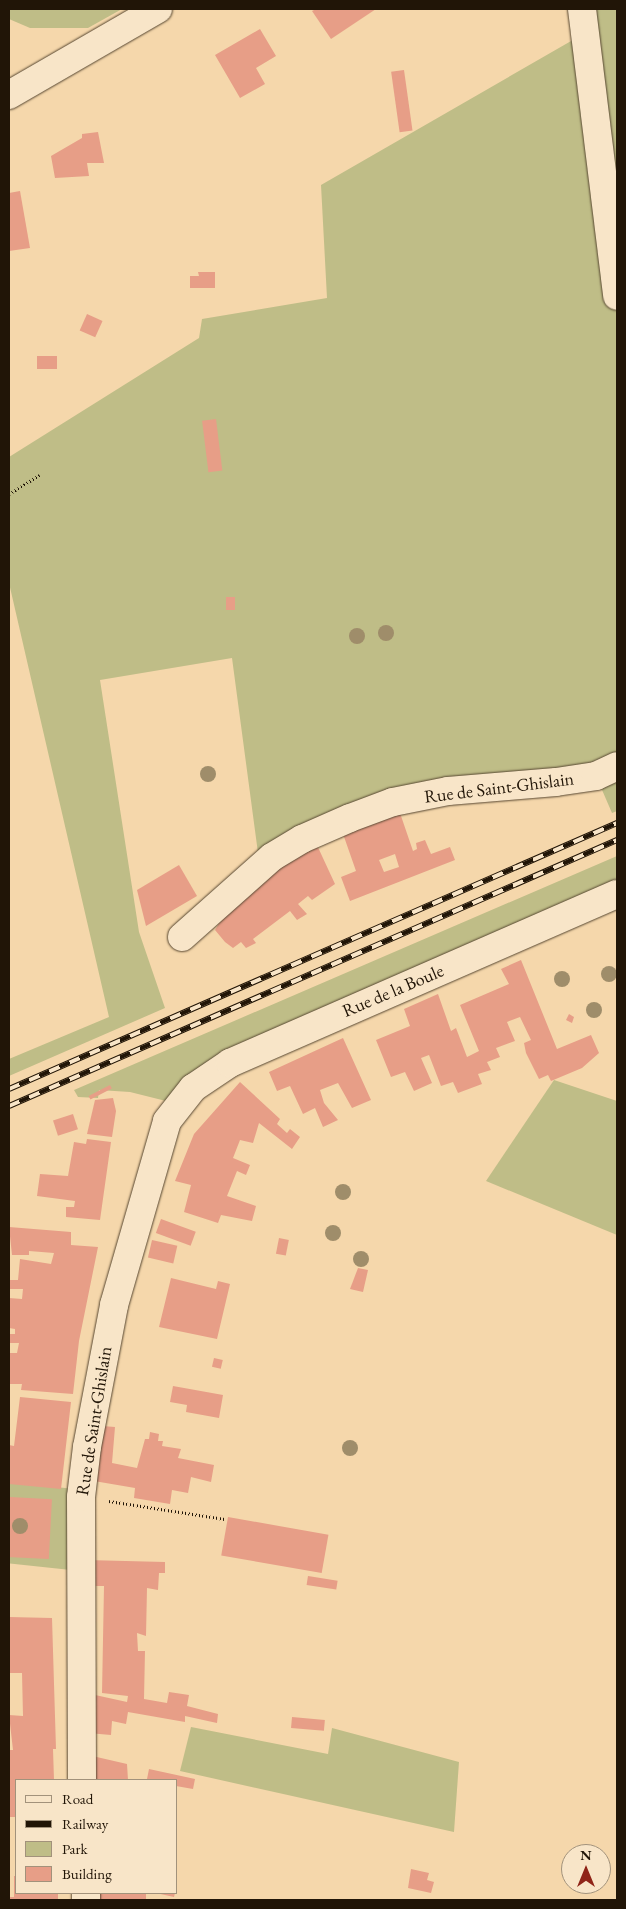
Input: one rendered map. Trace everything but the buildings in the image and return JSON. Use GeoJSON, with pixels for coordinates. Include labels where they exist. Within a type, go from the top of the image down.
{"type":"FeatureCollection","features":[{"type":"Feature","properties":{"kind":"street"},"geometry":{"type":"LineString","coordinates":[[9,95],[158,9]]}},
{"type":"Feature","properties":{"kind":"street"},"geometry":{"type":"LineString","coordinates":[[582,9],[617,296]]}},
{"type":"Feature","properties":{"kind":"street","name":"Rue de Saint-Ghislain"},"geometry":{"type":"LineString","coordinates":[[182,937],[272,857],[302,838],[350,818],[393,802],[448,791],[556,782],[596,776],[617,766]]}},
{"type":"Feature","properties":{"kind":"street","name":"Rue de la Boule"},"geometry":{"type":"LineString","coordinates":[[178,1104],[193,1088],[230,1063],[617,894]]}},
{"type":"Feature","properties":{"kind":"street","name":"Rue de Saint-Ghislain"},"geometry":{"type":"LineString","coordinates":[[82,1779],[81,1497],[94,1400],[114,1305],[159,1139],[178,1104]]}},
{"type":"Feature","properties":{"kind":"path"},"geometry":{"type":"LineString","coordinates":[[9,494],[39,476]]}},
{"type":"Feature","properties":{"kind":"path"},"geometry":{"type":"LineString","coordinates":[[81,1497],[225,1519]]}},
{"type":"Feature","properties":{"kind":"green space"},"geometry":{"type":"Polygon","coordinates":[[[9,9],[122,9],[88,28],[30,28],[9,19],[9,9]]]}},
{"type":"Feature","properties":{"kind":"green space"},"geometry":{"type":"Polygon","coordinates":[[[582,9],[617,9],[617,811],[612,813],[596,776],[448,791],[260,868],[232,658],[100,680],[139,932],[165,1008],[9,1076],[9,1059],[109,1017],[9,583],[9,457],[199,338],[202,319],[327,298],[321,185],[585,33],[582,9]]]}},
{"type":"Feature","properties":{"kind":"green space"},"geometry":{"type":"Polygon","coordinates":[[[617,856],[617,894],[262,1048],[178,1104],[130,1092],[99,1090],[98,1098],[78,1097],[74,1090],[617,856]]]}},
{"type":"Feature","properties":{"kind":"green space"},"geometry":{"type":"Polygon","coordinates":[[[554,1080],[617,1101],[617,1235],[486,1181],[554,1080]]]}},
{"type":"Feature","properties":{"kind":"green space"},"geometry":{"type":"Polygon","coordinates":[[[9,1482],[82,1490],[73,1570],[9,1563],[9,1482]]]}},
{"type":"Feature","properties":{"kind":"green space"},"geometry":{"type":"Polygon","coordinates":[[[191,1727],[328,1754],[332,1728],[459,1762],[454,1832],[180,1771],[191,1727]]]}},
{"type":"Feature","properties":{"kind":"railway"},"geometry":{"type":"LineString","coordinates":[[9,1089],[617,823]]}},
{"type":"Feature","properties":{"kind":"railway"},"geometry":{"type":"LineString","coordinates":[[9,1106],[617,840]]}}]}
